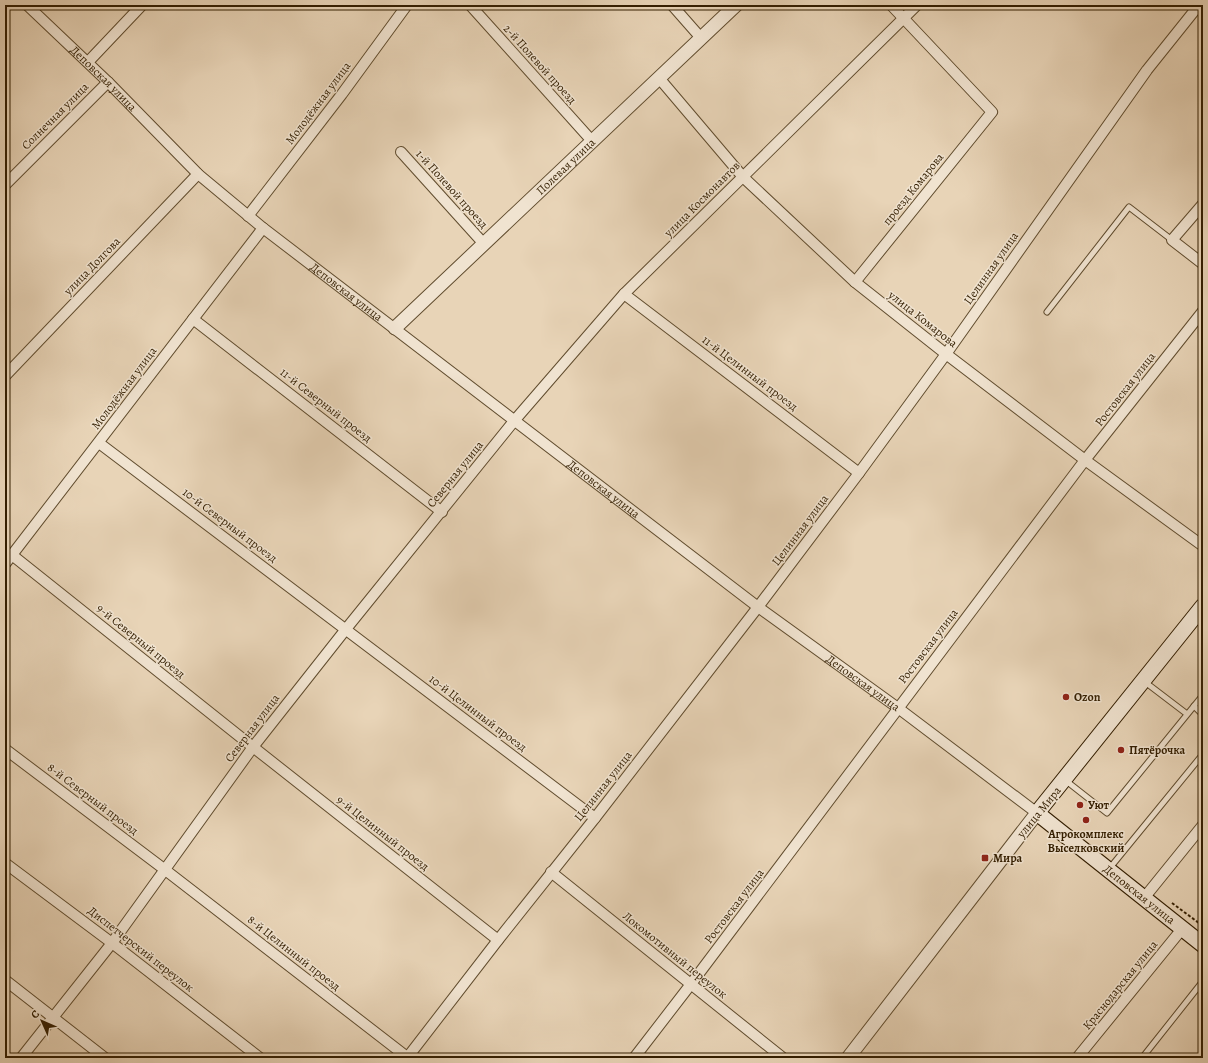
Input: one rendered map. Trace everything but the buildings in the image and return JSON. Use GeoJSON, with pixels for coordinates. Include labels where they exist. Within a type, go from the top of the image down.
{"type":"FeatureCollection","features":[{"type":"Feature","properties":{"kind":"main road","name":"улица Мира"},"geometry":{"type":"LineString","coordinates":[[1037,813],[1203,606]]}},
{"type":"Feature","properties":{"kind":"main road","name":"Деповская улица"},"geometry":{"type":"LineString","coordinates":[[1037,813],[1203,945]]}},
{"type":"Feature","properties":{"kind":"street","name":"Деповская улица"},"geometry":{"type":"LineString","coordinates":[[27,5],[88,62],[198,174],[248,216],[758,607],[898,708],[1037,813]]}},
{"type":"Feature","properties":{"kind":"street"},"geometry":{"type":"LineString","coordinates":[[88,62],[142,5]]}},
{"type":"Feature","properties":{"kind":"street","name":"Молодёжная улица"},"geometry":{"type":"LineString","coordinates":[[248,216],[342,94],[407,5]]}},
{"type":"Feature","properties":{"kind":"street","name":"2-й Полевой проезд"},"geometry":{"type":"LineString","coordinates":[[470,5],[592,141]]}},
{"type":"Feature","properties":{"kind":"street"},"geometry":{"type":"LineString","coordinates":[[672,5],[701,38]]}},
{"type":"Feature","properties":{"kind":"street","name":"Полевая улица"},"geometry":{"type":"LineString","coordinates":[[395,328],[736,5]]}},
{"type":"Feature","properties":{"kind":"street"},"geometry":{"type":"LineString","coordinates":[[890,5],[903,19]]}},
{"type":"Feature","properties":{"kind":"street","name":"улица Космонавтов"},"geometry":{"type":"LineString","coordinates":[[514,421],[624,294],[917,5]]}},
{"type":"Feature","properties":{"kind":"street","name":"Целинная улица"},"geometry":{"type":"LineString","coordinates":[[407,1058],[551,872],[595,818],[758,607],[859,473],[946,354],[1147,70],[1198,5]]}},
{"type":"Feature","properties":{"kind":"street","name":"проезд Комарова"},"geometry":{"type":"LineString","coordinates":[[855,282],[992,112],[903,19]]}},
{"type":"Feature","properties":{"kind":"street","name":"улица Комарова"},"geometry":{"type":"LineString","coordinates":[[659,78],[743,177],[855,282],[946,354],[1085,460],[1203,546]]}},
{"type":"Feature","properties":{"kind":"street","name":"Солнечная улица"},"geometry":{"type":"LineString","coordinates":[[5,185],[108,82]]}},
{"type":"Feature","properties":{"kind":"street","name":"1-й Полевой проезд"},"geometry":{"type":"LineString","coordinates":[[401,152],[484,244]]}},
{"type":"Feature","properties":{"kind":"street","name":"улица Долгова"},"geometry":{"type":"LineString","coordinates":[[5,376],[198,174]]}},
{"type":"Feature","properties":{"kind":"street"},"geometry":{"type":"LineString","coordinates":[[1203,204],[1172,240],[1203,264]]}},
{"type":"Feature","properties":{"kind":"street","name":"Молодёжная улица"},"geometry":{"type":"LineString","coordinates":[[5,564],[263,228]]}},
{"type":"Feature","properties":{"kind":"street","name":"11-й Целинный проезд"},"geometry":{"type":"LineString","coordinates":[[624,294],[859,473]]}},
{"type":"Feature","properties":{"kind":"street","name":"Ростовская улица"},"geometry":{"type":"LineString","coordinates":[[634,1058],[1085,460],[1203,311]]}},
{"type":"Feature","properties":{"kind":"street","name":"11-й Северный проезд"},"geometry":{"type":"LineString","coordinates":[[194,319],[442,512]]}},
{"type":"Feature","properties":{"kind":"street","name":"Северная улица"},"geometry":{"type":"LineString","coordinates":[[22,1058],[112,943],[253,747],[514,421]]}},
{"type":"Feature","properties":{"kind":"street","name":"10-й Северный проезд"},"geometry":{"type":"LineString","coordinates":[[99,442],[346,629]]}},
{"type":"Feature","properties":{"kind":"street","name":"9-й Северный проезд"},"geometry":{"type":"LineString","coordinates":[[12,555],[253,747]]}},
{"type":"Feature","properties":{"kind":"street","name":"10-й Целинный проезд"},"geometry":{"type":"LineString","coordinates":[[346,629],[595,818]]}},
{"type":"Feature","properties":{"kind":"street","name":"9-й Целинный проезд"},"geometry":{"type":"LineString","coordinates":[[253,747],[498,940]]}},
{"type":"Feature","properties":{"kind":"street","name":"8-й Северный проезд"},"geometry":{"type":"LineString","coordinates":[[5,749],[164,869]]}},
{"type":"Feature","properties":{"kind":"street","name":"улица Мира"},"geometry":{"type":"LineString","coordinates":[[848,1058],[1037,813]]}},
{"type":"Feature","properties":{"kind":"street"},"geometry":{"type":"LineString","coordinates":[[1144,898],[1203,825]]}},
{"type":"Feature","properties":{"kind":"street","name":"Диспетчерский переулок"},"geometry":{"type":"LineString","coordinates":[[5,862],[260,1058]]}},
{"type":"Feature","properties":{"kind":"street","name":"8-й Целинный проезд"},"geometry":{"type":"LineString","coordinates":[[164,869],[407,1058]]}},
{"type":"Feature","properties":{"kind":"street","name":"Локомотивный переулок"},"geometry":{"type":"LineString","coordinates":[[551,872],[783,1058]]}},
{"type":"Feature","properties":{"kind":"street","name":"Краснодарская улица"},"geometry":{"type":"LineString","coordinates":[[1078,1058],[1182,928]]}},
{"type":"Feature","properties":{"kind":"street"},"geometry":{"type":"LineString","coordinates":[[5,980],[105,1058]]}},
{"type":"Feature","properties":{"kind":"lane"},"geometry":{"type":"LineString","coordinates":[[1047,312],[1129,207],[1172,240]]}},
{"type":"Feature","properties":{"kind":"lane"},"geometry":{"type":"LineString","coordinates":[[1143,680],[1187,714]]}},
{"type":"Feature","properties":{"kind":"lane"},"geometry":{"type":"LineString","coordinates":[[1064,780],[1107,813],[1203,695]]}},
{"type":"Feature","properties":{"kind":"lane"},"geometry":{"type":"LineString","coordinates":[[1194,706],[1203,714]]}},
{"type":"Feature","properties":{"kind":"lane"},"geometry":{"type":"LineString","coordinates":[[1108,869],[1203,754]]}},
{"type":"Feature","properties":{"kind":"lane"},"geometry":{"type":"LineString","coordinates":[[1142,1058],[1203,981]]}},
{"type":"Feature","properties":{"kind":"place","name":"Ozon"},"geometry":{"type":"Point","coordinates":[1066,697]}},
{"type":"Feature","properties":{"kind":"place","name":"Пятёрочка"},"geometry":{"type":"Point","coordinates":[1121,750]}},
{"type":"Feature","properties":{"kind":"place","name":"Уют"},"geometry":{"type":"Point","coordinates":[1080,805]}},
{"type":"Feature","properties":{"kind":"place","name":"Агрокомплекс Выселковский"},"geometry":{"type":"Point","coordinates":[1086,820]}},
{"type":"Feature","properties":{"kind":"place","name":"Мира"},"geometry":{"type":"Point","coordinates":[985,858]}}]}
